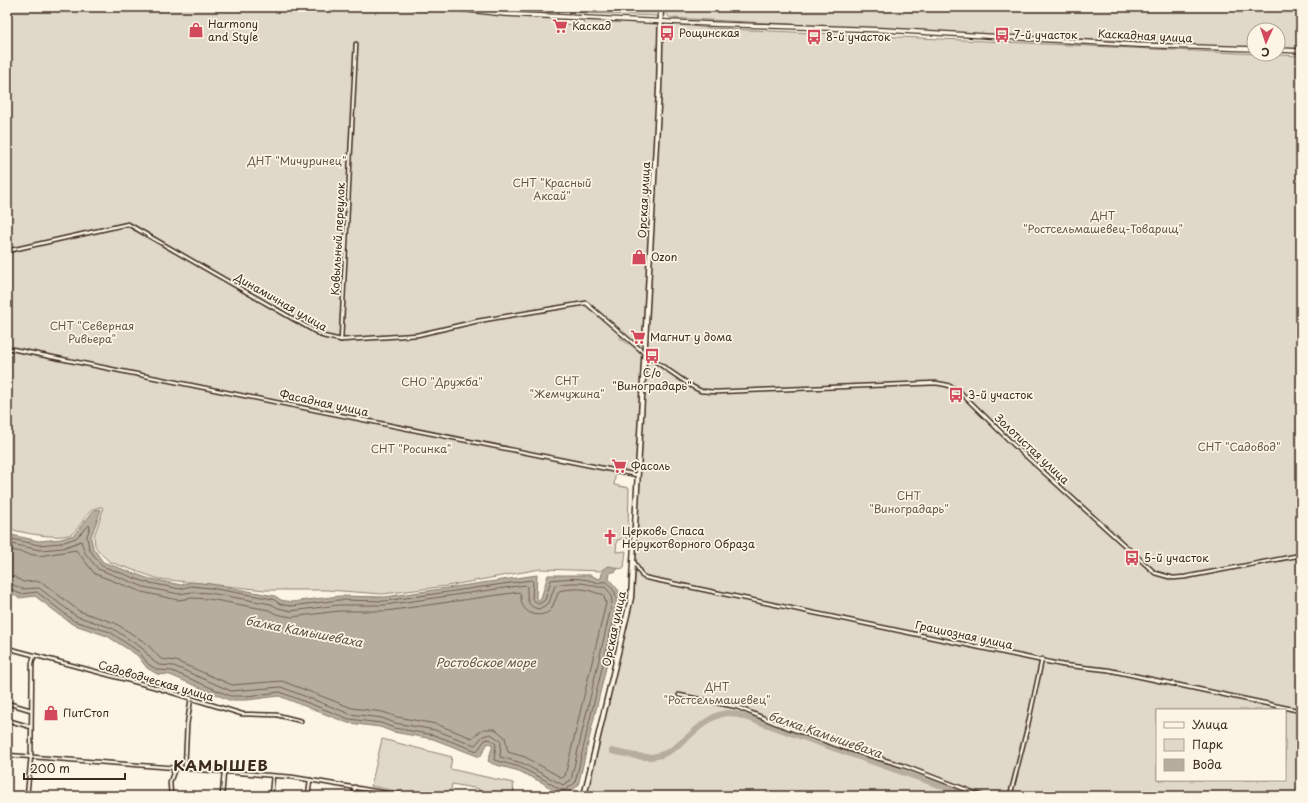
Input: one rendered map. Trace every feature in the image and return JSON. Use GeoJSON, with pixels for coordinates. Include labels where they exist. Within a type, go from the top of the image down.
{"type":"FeatureCollection","features":[{"type":"Feature","properties":{"kind":"main road","name":"Орская улица"},"geometry":{"type":"LineString","coordinates":[[584,796],[629,613],[632,590],[662,21],[661,7]]}},
{"type":"Feature","properties":{"kind":"street","name":"Каскадная улица"},"geometry":{"type":"LineString","coordinates":[[413,7],[460,9],[504,14],[877,30],[1121,44],[1246,49]]}},
{"type":"Feature","properties":{"kind":"street","name":"Ковыльный переулок"},"geometry":{"type":"LineString","coordinates":[[341,340],[356,44]]}},
{"type":"Feature","properties":{"kind":"street"},"geometry":{"type":"LineString","coordinates":[[1286,50],[1301,51]]}},
{"type":"Feature","properties":{"kind":"street","name":"Динамичная улица"},"geometry":{"type":"LineString","coordinates":[[7,251],[128,224],[132,225],[323,336],[341,340],[417,335],[478,321],[586,303]]}},
{"type":"Feature","properties":{"kind":"street","name":"Золотистая улица"},"geometry":{"type":"LineString","coordinates":[[586,303],[645,354],[693,387],[708,392],[936,383],[947,385],[958,390],[1147,566],[1164,576],[1173,578],[1185,577],[1301,555]]}},
{"type":"Feature","properties":{"kind":"street","name":"Фасадная улица"},"geometry":{"type":"LineString","coordinates":[[7,348],[637,475]]}},
{"type":"Feature","properties":{"kind":"street","name":"Грациозная улица"},"geometry":{"type":"LineString","coordinates":[[633,560],[642,576],[647,578],[1042,659],[1063,665],[1108,670],[1301,711]]}},
{"type":"Feature","properties":{"kind":"street","name":"Садоводческая улица"},"geometry":{"type":"LineString","coordinates":[[7,648],[191,698],[242,714],[277,715],[301,721]]}},
{"type":"Feature","properties":{"kind":"street"},"geometry":{"type":"LineString","coordinates":[[26,796],[31,756],[32,663],[34,656]]}},
{"type":"Feature","properties":{"kind":"street"},"geometry":{"type":"LineString","coordinates":[[1010,796],[1027,729],[1042,659]]}},
{"type":"Feature","properties":{"kind":"street"},"geometry":{"type":"LineString","coordinates":[[679,695],[736,707],[842,746],[904,766],[983,796]]}},
{"type":"Feature","properties":{"kind":"street"},"geometry":{"type":"LineString","coordinates":[[185,768],[187,725],[191,698]]}},
{"type":"Feature","properties":{"kind":"street"},"geometry":{"type":"LineString","coordinates":[[7,703],[31,710]]}},
{"type":"Feature","properties":{"kind":"street"},"geometry":{"type":"LineString","coordinates":[[7,720],[31,727]]}},
{"type":"Feature","properties":{"kind":"street"},"geometry":{"type":"LineString","coordinates":[[7,755],[175,767],[273,776],[310,780],[404,796]]}},
{"type":"Feature","properties":{"kind":"street"},"geometry":{"type":"LineString","coordinates":[[171,796],[170,782],[175,767]]}},
{"type":"Feature","properties":{"kind":"street"},"geometry":{"type":"LineString","coordinates":[[222,796],[224,772]]}},
{"type":"Feature","properties":{"kind":"street"},"geometry":{"type":"LineString","coordinates":[[271,796],[273,776]]}},
{"type":"Feature","properties":{"kind":"street"},"geometry":{"type":"LineString","coordinates":[[308,796],[310,780]]}},
{"type":"Feature","properties":{"kind":"street"},"geometry":{"type":"LineString","coordinates":[[353,796],[355,787]]}},
{"type":"Feature","properties":{"kind":"street"},"geometry":{"type":"LineString","coordinates":[[1038,796],[1052,793],[1062,796]]}},
{"type":"Feature","properties":{"kind":"green space"},"geometry":{"type":"Polygon","coordinates":[[[7,7],[376,7],[564,16],[564,24],[583,25],[584,19],[657,22],[659,28],[649,282],[663,31],[673,24],[709,28],[1246,53],[1246,62],[1286,62],[1286,55],[1301,56],[1301,796],[586,796],[634,594],[646,333],[645,350],[623,333],[620,338],[628,344],[629,341],[639,349],[639,352],[642,353],[636,474],[616,470],[614,485],[629,488],[628,538],[617,540],[616,552],[626,551],[624,568],[603,571],[540,569],[447,586],[383,594],[327,590],[265,590],[159,579],[110,562],[95,546],[94,536],[103,510],[102,507],[92,510],[69,535],[38,535],[7,528],[7,7]]]}},
{"type":"Feature","properties":{"kind":"green space"},"geometry":{"type":"Polygon","coordinates":[[[439,7],[660,7],[660,12],[656,16],[439,7]]]}},
{"type":"Feature","properties":{"kind":"green space"},"geometry":{"type":"Polygon","coordinates":[[[665,7],[1301,7],[1301,50],[1286,49],[1286,22],[1246,22],[1246,48],[670,18],[665,12],[665,7]]]}},
{"type":"Feature","properties":{"kind":"green space"},"geometry":{"type":"Polygon","coordinates":[[[382,739],[452,757],[450,769],[513,783],[514,793],[518,794],[519,796],[479,796],[479,789],[452,784],[450,796],[420,796],[371,786],[382,739]]]}},
{"type":"Feature","properties":{"kind":"water","name":"Ростовское море"},"geometry":{"type":"Polygon","coordinates":[[[94,510],[101,510],[91,537],[93,548],[103,562],[147,578],[181,585],[191,582],[211,584],[275,596],[281,600],[291,602],[339,596],[385,597],[537,575],[536,597],[538,600],[541,598],[548,575],[591,575],[598,579],[601,578],[603,569],[609,566],[618,568],[616,571],[610,573],[609,579],[619,591],[621,604],[578,786],[566,794],[557,793],[543,783],[519,771],[493,764],[488,761],[493,745],[488,743],[480,757],[433,739],[393,732],[380,727],[348,723],[279,696],[247,700],[229,700],[170,675],[157,674],[147,668],[137,655],[107,636],[72,624],[35,596],[19,598],[7,590],[7,534],[39,541],[61,539],[74,535],[94,510]]]}},
{"type":"Feature","properties":{"kind":"waterway","name":"балка Камышеваха"},"geometry":{"type":"LineString","coordinates":[[612,751],[640,757],[651,757],[667,753],[708,721],[717,716],[732,713],[970,796]]}},
{"type":"Feature","properties":{"kind":"place","name":"Каскад"},"geometry":{"type":"Point","coordinates":[560,26]}},
{"type":"Feature","properties":{"kind":"place","name":"Harmony and Style"},"geometry":{"type":"Point","coordinates":[196,30]}},
{"type":"Feature","properties":{"kind":"place","name":"Рощинская"},"geometry":{"type":"Point","coordinates":[667,33]}},
{"type":"Feature","properties":{"kind":"place","name":"7-й участок"},"geometry":{"type":"Point","coordinates":[1002,35]}},
{"type":"Feature","properties":{"kind":"place","name":"8-й участок"},"geometry":{"type":"Point","coordinates":[814,37]}},
{"type":"Feature","properties":{"kind":"place","name":"Ozon"},"geometry":{"type":"Point","coordinates":[639,257]}},
{"type":"Feature","properties":{"kind":"place","name":"Магнит у дома"},"geometry":{"type":"Point","coordinates":[638,337]}},
{"type":"Feature","properties":{"kind":"place","name":"С/о \"Виноградарь\""},"geometry":{"type":"Point","coordinates":[652,356]}},
{"type":"Feature","properties":{"kind":"place","name":"3-й участок"},"geometry":{"type":"Point","coordinates":[956,395]}},
{"type":"Feature","properties":{"kind":"place","name":"Фасоль"},"geometry":{"type":"Point","coordinates":[619,466]}},
{"type":"Feature","properties":{"kind":"place","name":"Церковь Спаса Нерукотворного Образа"},"geometry":{"type":"Point","coordinates":[610,537]}},
{"type":"Feature","properties":{"kind":"place","name":"5-й участок"},"geometry":{"type":"Point","coordinates":[1132,558]}},
{"type":"Feature","properties":{"kind":"place","name":"ПитСтоп"},"geometry":{"type":"Point","coordinates":[51,713]}},
{"type":"Feature","properties":{"kind":"district","name":"КАМЫШЕВ"},"geometry":{"type":"Point","coordinates":[221,766]}},
{"type":"Feature","properties":{"kind":"park label","name":"ДНТ \"Мичуринец\""},"geometry":{"type":"Point","coordinates":[297,161]}},
{"type":"Feature","properties":{"kind":"park label","name":"СНТ \"Красный Аксай\""},"geometry":{"type":"Point","coordinates":[552,189]}},
{"type":"Feature","properties":{"kind":"park label","name":"ДНТ \"Ростсельмашевец-Товарищ\""},"geometry":{"type":"Point","coordinates":[1103,222]}},
{"type":"Feature","properties":{"kind":"park label","name":"СНТ \"Северная Ривьера\""},"geometry":{"type":"Point","coordinates":[92,332]}},
{"type":"Feature","properties":{"kind":"park label","name":"СНО \"Дружба\""},"geometry":{"type":"Point","coordinates":[442,382]}},
{"type":"Feature","properties":{"kind":"park label","name":"СНТ \"Жемчужина\""},"geometry":{"type":"Point","coordinates":[567,387]}},
{"type":"Feature","properties":{"kind":"park label","name":"СНТ \"Садовод\""},"geometry":{"type":"Point","coordinates":[1239,447]}},
{"type":"Feature","properties":{"kind":"park label","name":"СНТ \"Росинка\""},"geometry":{"type":"Point","coordinates":[411,449]}},
{"type":"Feature","properties":{"kind":"park label","name":"СНТ \"Виноградарь\""},"geometry":{"type":"Point","coordinates":[909,502]}},
{"type":"Feature","properties":{"kind":"park label","name":"ДНТ \"Ростсельмашевец\""},"geometry":{"type":"Point","coordinates":[717,693]}}]}
